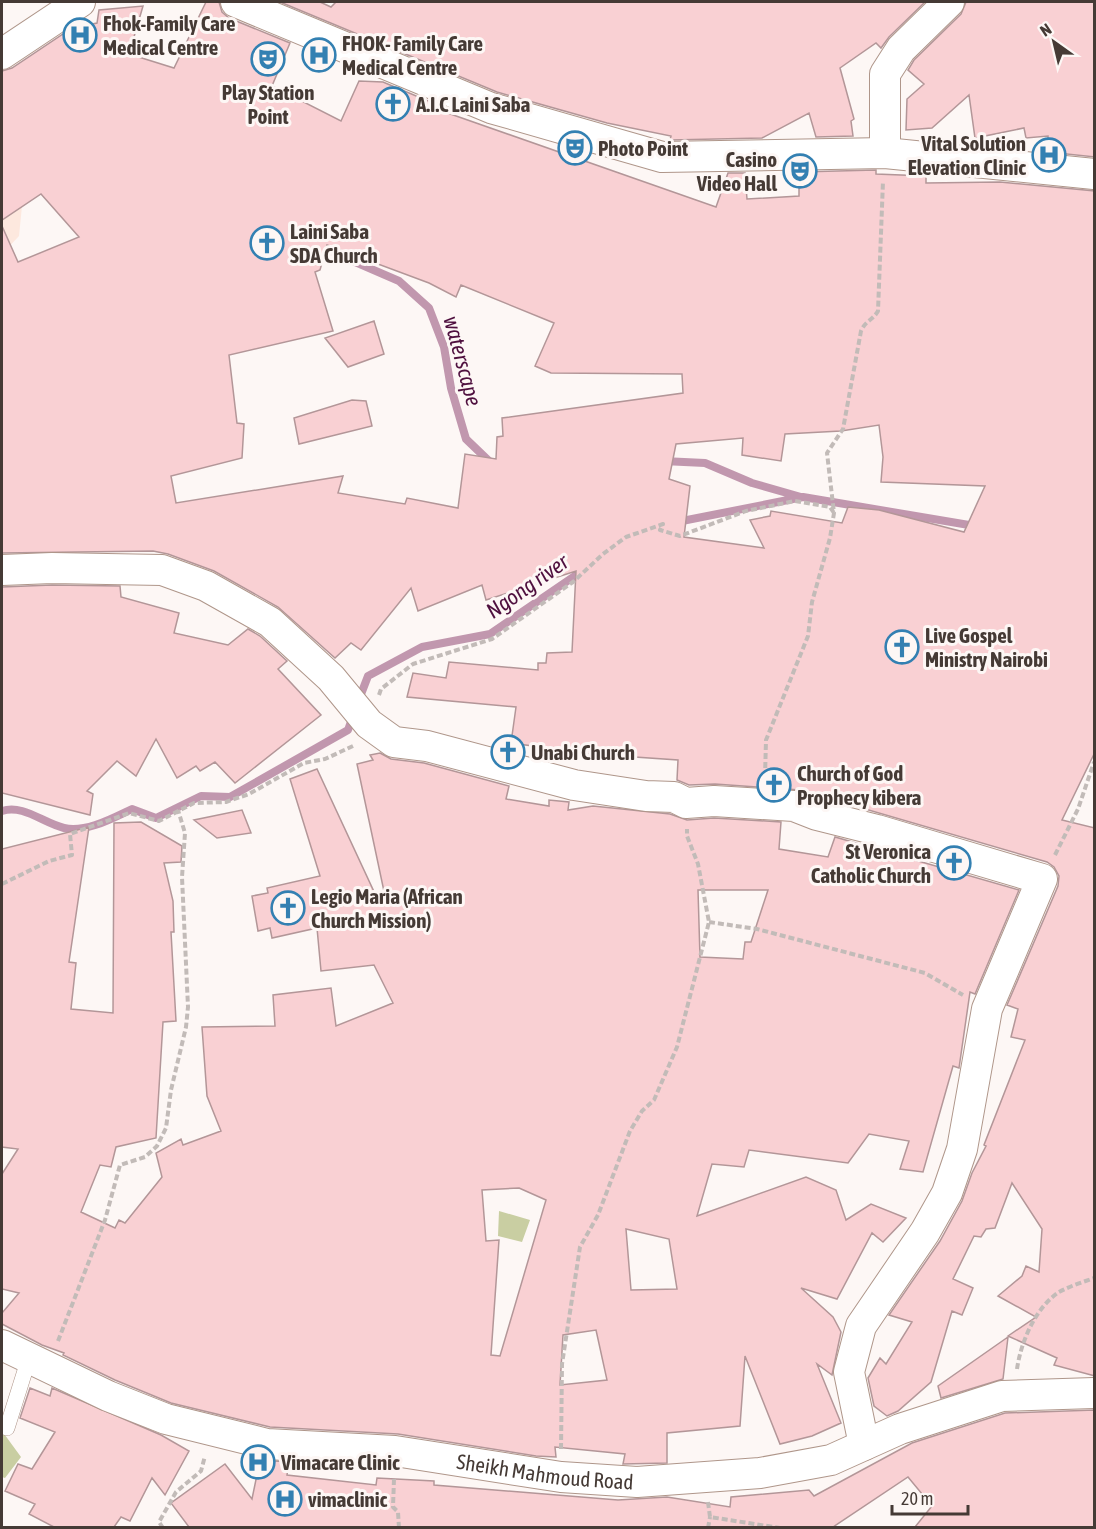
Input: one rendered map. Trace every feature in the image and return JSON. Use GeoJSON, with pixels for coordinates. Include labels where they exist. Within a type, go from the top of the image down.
{"type":"FeatureCollection","features":[{"type":"Feature","properties":{"kind":"street"},"geometry":{"type":"LineString","coordinates":[[2,54],[80,2]]}},
{"type":"Feature","properties":{"kind":"street"},"geometry":{"type":"LineString","coordinates":[[236,2],[491,108],[662,157],[885,153],[1095,174]]}},
{"type":"Feature","properties":{"kind":"street"},"geometry":{"type":"LineString","coordinates":[[885,153],[885,74],[901,49],[949,2]]}},
{"type":"Feature","properties":{"kind":"street"},"geometry":{"type":"LineString","coordinates":[[2,570],[72,568],[162,570],[206,586],[270,622],[331,678],[369,724],[394,742],[427,746],[544,779],[646,796],[674,797],[686,803],[794,806],[817,815],[877,830],[1042,879],[987,1009],[962,1149],[947,1193],[925,1232],[861,1326],[849,1372],[864,1445]]}},
{"type":"Feature","properties":{"kind":"street","name":"Sheikh Mahmoud Road"},"geometry":{"type":"LineString","coordinates":[[2,1345],[108,1396],[166,1419],[267,1444],[395,1451],[561,1477],[637,1482],[760,1473],[831,1460],[900,1429],[1002,1396],[1095,1393]]}},
{"type":"Feature","properties":{"kind":"lane"},"geometry":{"type":"LineString","coordinates":[[7,1428],[39,1363]]}},
{"type":"Feature","properties":{"kind":"path"},"geometry":{"type":"LineString","coordinates":[[764,804],[767,791],[764,782],[766,740],[808,636],[812,602],[834,513],[827,453],[843,429],[863,324],[874,318],[878,311],[885,153]]}},
{"type":"Feature","properties":{"kind":"path"},"geometry":{"type":"LineString","coordinates":[[2,884],[49,861],[72,855],[70,834],[129,813],[159,821],[194,803],[226,802],[249,794],[304,763],[325,759],[356,745],[369,724],[381,689],[413,664],[492,639],[573,582],[626,537],[663,524],[660,530],[680,536],[746,511],[795,501],[830,507],[834,513]]}},
{"type":"Feature","properties":{"kind":"path"},"geometry":{"type":"LineString","coordinates":[[1042,879],[1078,809],[1095,762]]}},
{"type":"Feature","properties":{"kind":"path"},"geometry":{"type":"LineString","coordinates":[[561,1477],[562,1364],[580,1247],[598,1215],[630,1131],[642,1111],[654,1100],[677,1047],[709,921],[699,864],[687,836],[686,803]]}},
{"type":"Feature","properties":{"kind":"path"},"geometry":{"type":"LineString","coordinates":[[39,1363],[105,1220],[120,1165],[145,1156],[157,1146],[166,1128],[171,1090],[188,1007],[182,877],[186,833],[178,810]]}},
{"type":"Feature","properties":{"kind":"path"},"geometry":{"type":"LineString","coordinates":[[709,921],[757,930],[925,973],[987,1009]]}},
{"type":"Feature","properties":{"kind":"path"},"geometry":{"type":"LineString","coordinates":[[1018,1396],[1014,1391],[1019,1352],[1031,1324],[1058,1293],[1095,1278]]}},
{"type":"Feature","properties":{"kind":"path"},"geometry":{"type":"LineString","coordinates":[[163,1527],[159,1522],[176,1492],[201,1471],[212,1432]]}},
{"type":"Feature","properties":{"kind":"path"},"geometry":{"type":"LineString","coordinates":[[395,1451],[393,1507],[398,1512],[399,1527]]}},
{"type":"Feature","properties":{"kind":"path"},"geometry":{"type":"LineString","coordinates":[[706,1477],[710,1517],[708,1527]]}},
{"type":"Feature","properties":{"kind":"path"},"geometry":{"type":"LineString","coordinates":[[710,1517],[780,1527]]}},
{"type":"Feature","properties":{"kind":"shaded area"},"geometry":{"type":"Polygon","coordinates":[[[2,165],[23,196],[19,236],[2,254],[2,165]]]}},
{"type":"Feature","properties":{"kind":"green space"},"geometry":{"type":"Polygon","coordinates":[[[499,1211],[530,1220],[522,1242],[498,1236],[499,1211]]]}},
{"type":"Feature","properties":{"kind":"green space"},"geometry":{"type":"Polygon","coordinates":[[[2,1431],[21,1457],[5,1478],[2,1477],[2,1431]]]}},
{"type":"Feature","properties":{"kind":"building"},"geometry":{"type":"Polygon","coordinates":[[[206,2],[219,2],[222,12],[229,18],[290,43],[272,86],[341,121],[359,81],[383,82],[440,106],[439,110],[716,207],[728,173],[745,173],[747,199],[799,196],[799,172],[876,170],[876,174],[926,176],[926,183],[1000,182],[1095,191],[1095,752],[1062,820],[1095,828],[1095,1376],[1054,1365],[1057,1358],[1008,1336],[1036,1317],[998,1296],[1022,1276],[1026,1266],[1039,1272],[1042,1229],[1012,1183],[995,1228],[986,1229],[981,1237],[974,1236],[953,1279],[973,1288],[962,1315],[952,1311],[931,1382],[898,1411],[887,1416],[874,1406],[868,1378],[880,1358],[886,1364],[912,1322],[889,1315],[940,1241],[962,1201],[972,1173],[986,1146],[984,1145],[1025,1040],[1011,1037],[1018,1009],[1007,1005],[1058,886],[1059,876],[1054,867],[1047,862],[800,790],[715,784],[689,785],[677,780],[678,760],[562,752],[563,750],[511,743],[516,707],[407,697],[413,673],[446,678],[449,662],[538,670],[538,663],[546,663],[547,653],[572,652],[576,571],[486,600],[482,585],[418,611],[411,588],[361,650],[351,643],[335,658],[278,607],[214,571],[168,554],[153,551],[2,553],[2,226],[18,262],[79,237],[41,194],[2,220],[2,71],[12,68],[72,28],[97,23],[99,10],[143,6],[129,54],[174,68],[206,2]],[[327,245],[320,270],[315,272],[333,331],[229,355],[237,423],[244,424],[242,458],[171,476],[176,503],[343,476],[338,493],[405,504],[407,498],[458,508],[465,454],[496,459],[497,437],[503,436],[502,418],[683,393],[682,374],[551,373],[535,366],[554,323],[461,285],[456,297],[429,283],[327,245]],[[879,425],[841,431],[785,434],[781,461],[742,455],[743,438],[676,444],[669,479],[690,486],[684,537],[764,548],[750,520],[770,516],[771,511],[842,523],[848,507],[879,510],[964,532],[985,486],[881,482],[883,457],[879,425]]]}},
{"type":"Feature","properties":{"kind":"building"},"geometry":{"type":"Polygon","coordinates":[[[280,2],[320,2],[331,7],[336,2],[925,2],[889,37],[881,48],[876,43],[840,68],[854,119],[851,121],[853,136],[816,137],[809,113],[762,138],[670,140],[671,136],[607,123],[497,92],[280,2]]]}},
{"type":"Feature","properties":{"kind":"building"},"geometry":{"type":"Polygon","coordinates":[[[966,2],[1095,2],[1095,157],[1048,152],[1048,136],[1026,138],[1024,128],[975,138],[969,95],[932,128],[906,130],[907,99],[924,84],[908,70],[914,60],[961,14],[966,2]]]}},
{"type":"Feature","properties":{"kind":"building"},"geometry":{"type":"Polygon","coordinates":[[[374,321],[384,354],[348,367],[325,338],[374,321]]]}},
{"type":"Feature","properties":{"kind":"building"},"geometry":{"type":"Polygon","coordinates":[[[352,400],[366,401],[372,426],[299,444],[294,418],[352,400]]]}},
{"type":"Feature","properties":{"kind":"building"},"geometry":{"type":"Polygon","coordinates":[[[120,586],[121,597],[179,613],[174,633],[228,645],[248,629],[260,636],[287,661],[278,669],[321,715],[235,783],[215,762],[200,771],[196,766],[177,778],[156,739],[136,776],[117,761],[87,791],[93,794],[90,815],[2,793],[2,587],[120,586]]]}},
{"type":"Feature","properties":{"kind":"building"},"geometry":{"type":"Polygon","coordinates":[[[380,753],[391,759],[424,763],[509,786],[506,799],[549,806],[549,800],[569,802],[568,810],[593,806],[670,814],[687,820],[714,818],[781,822],[779,849],[828,857],[835,837],[1019,890],[975,994],[970,992],[959,1068],[953,1066],[923,1172],[900,1169],[909,1141],[869,1134],[848,1163],[749,1150],[744,1167],[712,1164],[697,1216],[806,1177],[836,1190],[846,1220],[871,1204],[906,1218],[883,1242],[872,1233],[837,1299],[801,1288],[833,1317],[841,1332],[832,1375],[817,1364],[841,1423],[812,1436],[780,1444],[745,1356],[740,1426],[667,1433],[667,1463],[623,1464],[625,1454],[555,1447],[556,1457],[536,1456],[398,1434],[270,1427],[171,1403],[115,1380],[2,1324],[2,1313],[19,1293],[2,1289],[2,1174],[18,1149],[2,1147],[2,849],[89,827],[69,962],[76,963],[71,1009],[113,1013],[114,823],[141,822],[182,846],[181,862],[164,863],[173,901],[174,932],[171,932],[176,1021],[163,1022],[156,1138],[116,1147],[111,1167],[100,1165],[81,1212],[115,1228],[119,1220],[125,1223],[162,1177],[156,1153],[181,1139],[183,1145],[221,1131],[207,1096],[202,1027],[275,1026],[273,995],[331,988],[336,1026],[393,1003],[374,965],[321,971],[317,928],[272,938],[270,928],[258,931],[252,896],[268,893],[267,888],[320,876],[290,779],[317,769],[377,898],[385,896],[357,764],[373,760],[370,755],[380,753]],[[698,890],[700,957],[743,959],[745,942],[751,942],[768,890],[698,890]],[[519,1188],[482,1190],[486,1241],[499,1240],[491,1355],[500,1356],[546,1200],[519,1188]],[[626,1229],[631,1290],[677,1289],[669,1239],[626,1229]],[[596,1330],[563,1335],[560,1385],[607,1380],[596,1330]]]}},
{"type":"Feature","properties":{"kind":"building"},"geometry":{"type":"Polygon","coordinates":[[[242,810],[251,833],[217,838],[194,820],[242,810]]]}},
{"type":"Feature","properties":{"kind":"building"},"geometry":{"type":"Polygon","coordinates":[[[1008,1337],[1003,1379],[941,1398],[938,1386],[1008,1337]]]}},
{"type":"Feature","properties":{"kind":"building"},"geometry":{"type":"Polygon","coordinates":[[[30,1388],[50,1396],[52,1388],[161,1435],[189,1451],[165,1495],[152,1478],[130,1521],[121,1517],[114,1527],[54,1527],[29,1514],[35,1504],[5,1491],[18,1464],[32,1469],[55,1432],[20,1418],[30,1388]]]}},
{"type":"Feature","properties":{"kind":"building"},"geometry":{"type":"Polygon","coordinates":[[[1095,1410],[1095,1527],[915,1527],[932,1506],[908,1477],[833,1527],[189,1527],[171,1503],[225,1464],[252,1499],[260,1460],[289,1462],[287,1475],[376,1485],[377,1478],[434,1481],[434,1485],[618,1500],[667,1497],[730,1507],[731,1497],[809,1490],[814,1496],[912,1443],[1005,1413],[1095,1410]]]}},
{"type":"Feature","properties":{"kind":"waterway","name":"waterscape"},"geometry":{"type":"LineString","coordinates":[[318,246],[399,281],[429,308],[444,347],[451,388],[466,439],[491,463]]}},
{"type":"Feature","properties":{"kind":"waterway","name":"waterscape"},"geometry":{"type":"LineString","coordinates":[[663,461],[705,463],[752,483],[801,497]]}},
{"type":"Feature","properties":{"kind":"waterway","name":"Ngong river"},"geometry":{"type":"LineString","coordinates":[[677,522],[803,497],[975,526]]}},
{"type":"Feature","properties":{"kind":"waterway","name":"Ngong river"},"geometry":{"type":"LineString","coordinates":[[358,702],[368,676],[422,647],[490,634],[582,571]]}},
{"type":"Feature","properties":{"kind":"waterway","name":"Ngong river"},"geometry":{"type":"LineString","coordinates":[[2,811],[18,810],[56,826],[72,829],[90,827],[132,809],[156,818],[201,796],[230,797],[348,730],[353,716]]}},
{"type":"Feature","properties":{"kind":"place","name":"Fhok-Family Care Medical Centre"},"geometry":{"type":"Point","coordinates":[80,35]}},
{"type":"Feature","properties":{"kind":"place","name":"FHOK- Family Care Medical Centre"},"geometry":{"type":"Point","coordinates":[319,55]}},
{"type":"Feature","properties":{"kind":"place","name":"Play Station Point"},"geometry":{"type":"Point","coordinates":[268,59]}},
{"type":"Feature","properties":{"kind":"place","name":"A.I.C Laini Saba"},"geometry":{"type":"Point","coordinates":[393,104]}},
{"type":"Feature","properties":{"kind":"place","name":"Photo Point"},"geometry":{"type":"Point","coordinates":[575,148]}},
{"type":"Feature","properties":{"kind":"place","name":"Vital Solution Elevation Clinic"},"geometry":{"type":"Point","coordinates":[1049,155]}},
{"type":"Feature","properties":{"kind":"place","name":"Casino Video Hall"},"geometry":{"type":"Point","coordinates":[800,171]}},
{"type":"Feature","properties":{"kind":"place","name":"Laini Saba SDA Church"},"geometry":{"type":"Point","coordinates":[267,243]}},
{"type":"Feature","properties":{"kind":"place","name":"Live Gospel Ministry Nairobi"},"geometry":{"type":"Point","coordinates":[902,647]}},
{"type":"Feature","properties":{"kind":"place","name":"Unabi Church"},"geometry":{"type":"Point","coordinates":[508,752]}},
{"type":"Feature","properties":{"kind":"place","name":"Church of God Prophecy kibera"},"geometry":{"type":"Point","coordinates":[774,785]}},
{"type":"Feature","properties":{"kind":"place","name":"St Veronica Catholic Church"},"geometry":{"type":"Point","coordinates":[954,863]}},
{"type":"Feature","properties":{"kind":"place","name":"Legio Maria (African Church Mission)"},"geometry":{"type":"Point","coordinates":[288,908]}},
{"type":"Feature","properties":{"kind":"place","name":"Vimacare Clinic"},"geometry":{"type":"Point","coordinates":[258,1462]}},
{"type":"Feature","properties":{"kind":"place","name":"vimaclinic"},"geometry":{"type":"Point","coordinates":[285,1499]}}]}
